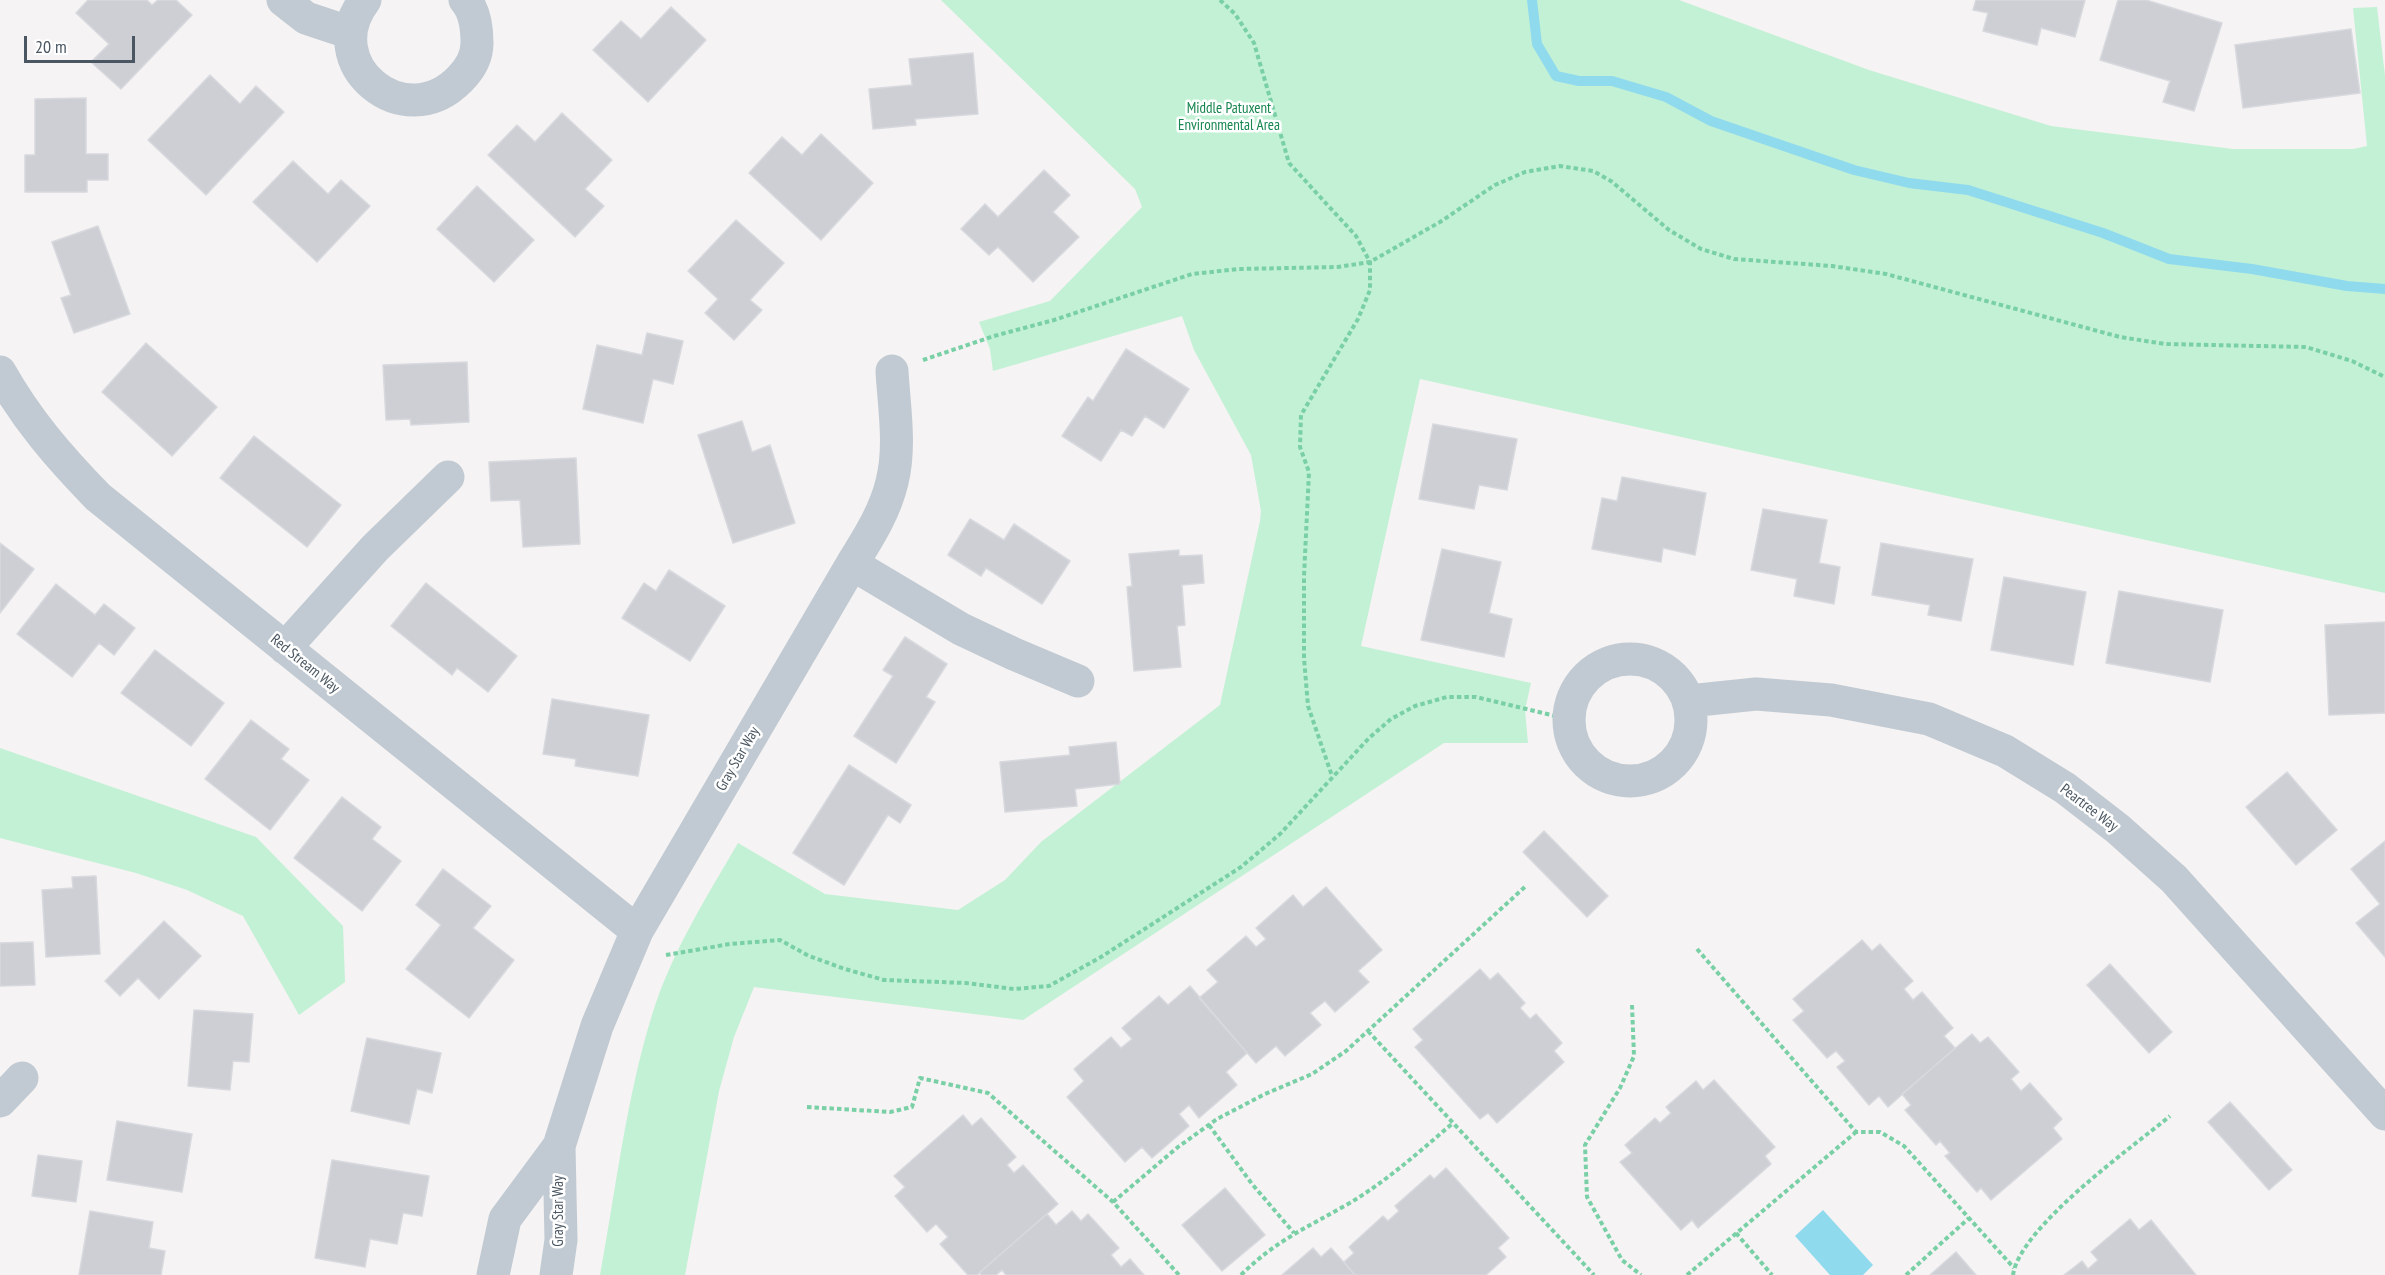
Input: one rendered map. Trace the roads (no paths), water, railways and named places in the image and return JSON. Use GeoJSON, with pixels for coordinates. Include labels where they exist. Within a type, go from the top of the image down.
{"type":"FeatureCollection","features":[{"type":"Feature","properties":{"kind":"street"},"geometry":{"type":"LineString","coordinates":[[283,0],[306,18],[351,33]]}},
{"type":"Feature","properties":{"kind":"street"},"geometry":{"type":"LineString","coordinates":[[364,0],[357,10],[351,33],[353,55],[361,73],[375,88],[398,99],[427,100],[448,91],[470,69],[477,50],[477,26],[465,0]]}},
{"type":"Feature","properties":{"kind":"street","name":"Gray Star Way"},"geometry":{"type":"LineString","coordinates":[[556,1275],[561,1240],[559,1146],[597,1026],[631,945],[875,528],[893,481],[897,436],[892,371]]}},
{"type":"Feature","properties":{"kind":"street","name":"Red Stream Way"},"geometry":{"type":"LineString","coordinates":[[0,372],[18,404],[58,456],[98,497],[285,648],[631,945]]}},
{"type":"Feature","properties":{"kind":"street"},"geometry":{"type":"LineString","coordinates":[[285,648],[375,548],[448,477]]}},
{"type":"Feature","properties":{"kind":"street"},"geometry":{"type":"LineString","coordinates":[[852,564],[961,629],[1078,681]]}},
{"type":"Feature","properties":{"kind":"street"},"geometry":{"type":"LineString","coordinates":[[1618,659],[1636,659],[1669,672],[1681,685],[1689,701],[1692,721],[1689,740],[1680,757],[1665,771],[1648,779],[1628,782],[1609,778],[1592,768],[1579,754],[1570,737],[1568,719],[1570,702],[1577,687],[1601,665],[1618,659]]}},
{"type":"Feature","properties":{"kind":"street","name":"Peartree Way"},"geometry":{"type":"LineString","coordinates":[[1689,701],[1756,694],[1831,700],[1929,719],[2005,751],[2065,788],[2118,829],[2174,879],[2385,1114]]}},
{"type":"Feature","properties":{"kind":"street","name":"Gray Star Way"},"geometry":{"type":"LineString","coordinates":[[493,1275],[505,1219],[559,1146]]}},
{"type":"Feature","properties":{"kind":"water"},"geometry":{"type":"Polygon","coordinates":[[[1823,1210],[1873,1265],[1863,1275],[1830,1275],[1795,1236],[1823,1210]]]}},
{"type":"Feature","properties":{"kind":"waterway"},"geometry":{"type":"LineString","coordinates":[[1532,0],[1537,44],[1556,76],[1579,81],[1612,81],[1666,97],[1711,121],[1854,170],[1909,183],[1968,190],[2103,233],[2169,259],[2252,269],[2347,286],[2385,289]]}},
{"type":"Feature","properties":{"kind":"park label","name":"Middle Patuxent Environmental Area"},"geometry":{"type":"Point","coordinates":[1229,118]}}]}
